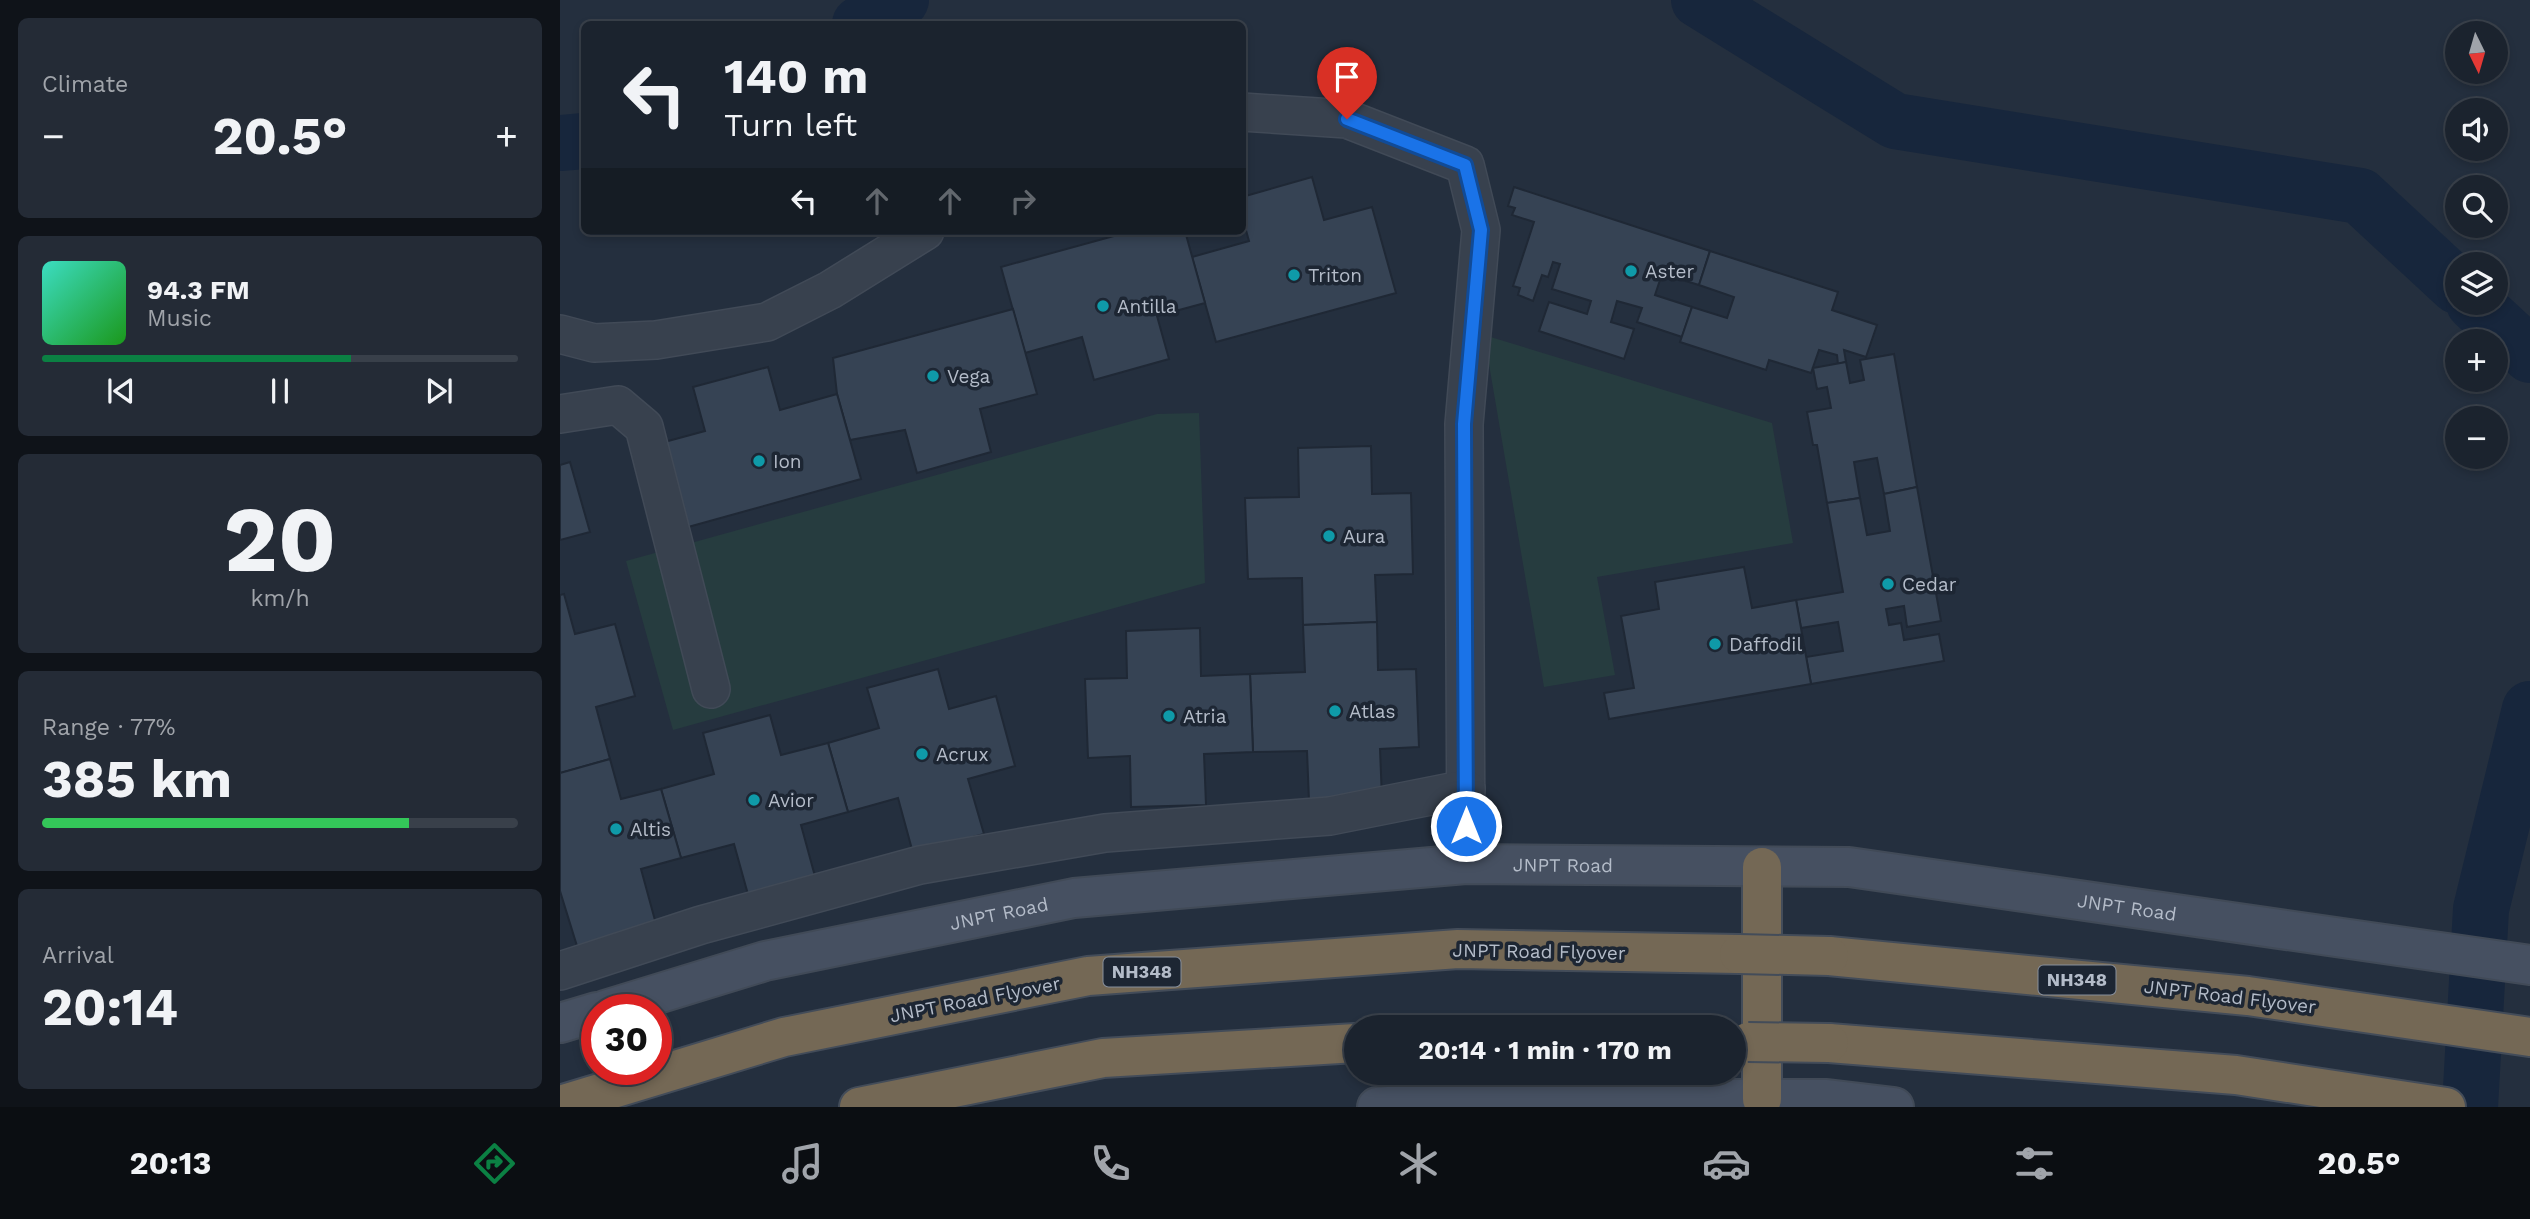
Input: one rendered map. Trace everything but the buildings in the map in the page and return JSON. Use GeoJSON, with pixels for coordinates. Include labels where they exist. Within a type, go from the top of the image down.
{"type":"FeatureCollection","features":[{"type":"Feature","properties":{"kind":"highway"},"geometry":{"type":"LineString","coordinates":[[1762,867],[1762,1099]]}},
{"type":"Feature","properties":{"kind":"highway","name":"JNPT Road Flyover"},"geometry":{"type":"LineString","coordinates":[[560,1105],[784,1037],[1088,976],[1458,949],[1829,956],[2248,996],[2530,1037]]}},
{"type":"Feature","properties":{"kind":"highway"},"geometry":{"type":"LineString","coordinates":[[1746,1041],[1829,1043],[2236,1075],[2446,1107]]}},
{"type":"Feature","properties":{"kind":"highway"},"geometry":{"type":"LineString","coordinates":[[859,1107],[1104,1058],[1344,1044]]}},
{"type":"Feature","properties":{"kind":"street"},"geometry":{"type":"LineString","coordinates":[[1246,112],[1347,119],[1465,165],[1481,230],[1464,424],[1466,864]]}},
{"type":"Feature","properties":{"kind":"street"},"geometry":{"type":"LineString","coordinates":[[560,334],[594,343],[656,340],[767,322],[830,290],[919,235]]}},
{"type":"Feature","properties":{"kind":"street"},"geometry":{"type":"LineString","coordinates":[[560,414],[618,405],[644,427],[711,689]]}},
{"type":"Feature","properties":{"kind":"street"},"geometry":{"type":"LineString","coordinates":[[560,971],[701,925],[920,865],[1105,833],[1330,816],[1466,789]]}},
{"type":"Feature","properties":{"kind":"street","name":"JNPT Road"},"geometry":{"type":"LineString","coordinates":[[657,994],[765,961],[1074,898],[1466,864],[1849,867],[2530,965]]}},
{"type":"Feature","properties":{"kind":"street"},"geometry":{"type":"LineString","coordinates":[[560,1023],[581,1017]]}},
{"type":"Feature","properties":{"kind":"street"},"geometry":{"type":"LineString","coordinates":[[1377,1107],[1469,1103],[1827,1099],[1894,1107]]}},
{"type":"Feature","properties":{"kind":"green space"},"geometry":{"type":"Polygon","coordinates":[[[1484,335],[1772,423],[1793,543],[1597,577],[1615,675],[1544,687],[1484,335]]]}},
{"type":"Feature","properties":{"kind":"green space"},"geometry":{"type":"Polygon","coordinates":[[[1199,413],[1205,583],[673,730],[626,561],[1157,414],[1199,413]]]}},
{"type":"Feature","properties":{"kind":"waterway"},"geometry":{"type":"LineString","coordinates":[[865,21],[901,0]]}},
{"type":"Feature","properties":{"kind":"waterway"},"geometry":{"type":"LineString","coordinates":[[1699,0],[1895,121],[2360,196],[2445,275]]}},
{"type":"Feature","properties":{"kind":"waterway"},"geometry":{"type":"LineString","coordinates":[[560,143],[581,141]]}},
{"type":"Feature","properties":{"kind":"waterway"},"geometry":{"type":"LineString","coordinates":[[2487,315],[2530,355]]}},
{"type":"Feature","properties":{"kind":"waterway"},"geometry":{"type":"LineString","coordinates":[[2470,1107],[2481,909],[2530,709]]}},
{"type":"Feature","properties":{"kind":"place","name":"Aster"},"geometry":{"type":"Point","coordinates":[1631,271]}},
{"type":"Feature","properties":{"kind":"place","name":"Triton"},"geometry":{"type":"Point","coordinates":[1294,275]}},
{"type":"Feature","properties":{"kind":"place","name":"Antilla"},"geometry":{"type":"Point","coordinates":[1103,306]}},
{"type":"Feature","properties":{"kind":"place","name":"Vega"},"geometry":{"type":"Point","coordinates":[933,376]}},
{"type":"Feature","properties":{"kind":"place","name":"Ion"},"geometry":{"type":"Point","coordinates":[759,461]}},
{"type":"Feature","properties":{"kind":"place","name":"Aura"},"geometry":{"type":"Point","coordinates":[1329,536]}},
{"type":"Feature","properties":{"kind":"place","name":"Cedar"},"geometry":{"type":"Point","coordinates":[1888,584]}},
{"type":"Feature","properties":{"kind":"place","name":"Daffodil"},"geometry":{"type":"Point","coordinates":[1715,644]}},
{"type":"Feature","properties":{"kind":"place","name":"Atlas"},"geometry":{"type":"Point","coordinates":[1335,711]}},
{"type":"Feature","properties":{"kind":"place","name":"Atria"},"geometry":{"type":"Point","coordinates":[1169,716]}},
{"type":"Feature","properties":{"kind":"place","name":"Acrux"},"geometry":{"type":"Point","coordinates":[922,754]}},
{"type":"Feature","properties":{"kind":"place","name":"Avior"},"geometry":{"type":"Point","coordinates":[754,800]}},
{"type":"Feature","properties":{"kind":"place","name":"Altis"},"geometry":{"type":"Point","coordinates":[616,829]}},
{"type":"Feature","properties":{"kind":"route"},"geometry":{"type":"LineString","coordinates":[[1347,119],[1465,165],[1481,230],[1464,424],[1466,826]]}}]}
